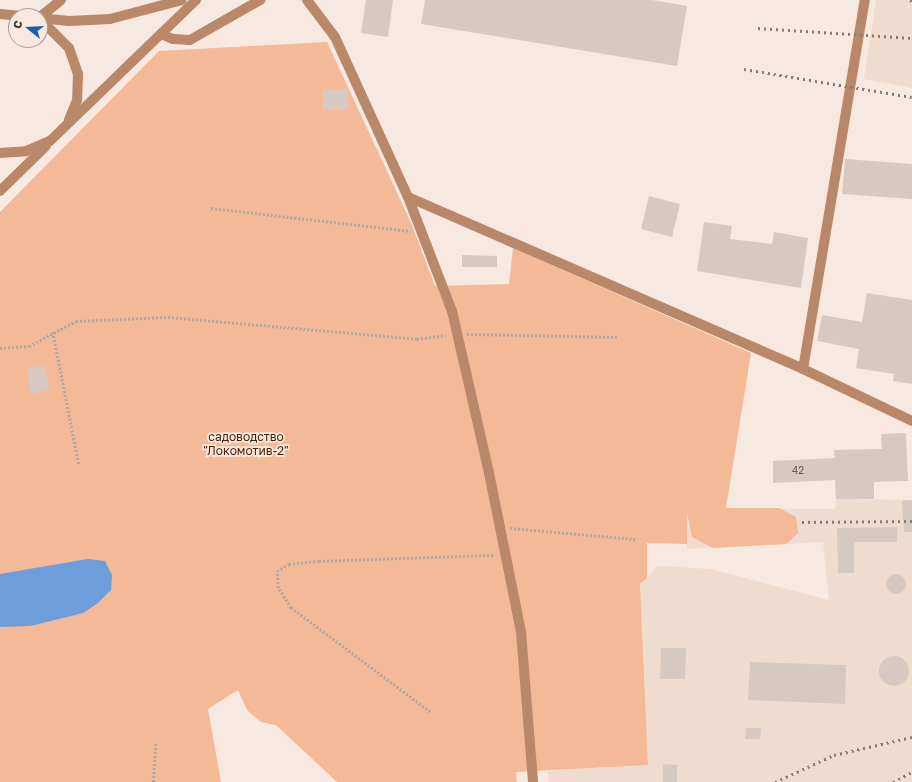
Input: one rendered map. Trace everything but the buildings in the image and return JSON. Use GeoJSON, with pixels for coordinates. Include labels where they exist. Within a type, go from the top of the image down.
{"type":"FeatureCollection","features":[{"type":"Feature","properties":{"kind":"street"},"geometry":{"type":"LineString","coordinates":[[48,11],[61,0]]}},
{"type":"Feature","properties":{"kind":"street"},"geometry":{"type":"LineString","coordinates":[[48,19],[69,21],[110,19],[182,0]]}},
{"type":"Feature","properties":{"kind":"street"},"geometry":{"type":"LineString","coordinates":[[0,191],[67,124],[196,0]]}},
{"type":"Feature","properties":{"kind":"street"},"geometry":{"type":"LineString","coordinates":[[161,34],[173,39],[190,40],[260,0]]}},
{"type":"Feature","properties":{"kind":"street"},"geometry":{"type":"LineString","coordinates":[[307,0],[335,37],[408,197],[452,311],[500,527],[521,632],[533,782]]}},
{"type":"Feature","properties":{"kind":"street"},"geometry":{"type":"LineString","coordinates":[[803,368],[865,0]]}},
{"type":"Feature","properties":{"kind":"street"},"geometry":{"type":"LineString","coordinates":[[48,26],[69,48],[78,74],[77,100],[67,124]]}},
{"type":"Feature","properties":{"kind":"street"},"geometry":{"type":"LineString","coordinates":[[0,153],[26,151],[50,141]]}},
{"type":"Feature","properties":{"kind":"street"},"geometry":{"type":"LineString","coordinates":[[408,197],[803,368],[912,421]]}},
{"type":"Feature","properties":{"kind":"path"},"geometry":{"type":"LineString","coordinates":[[211,208],[421,232]]}},
{"type":"Feature","properties":{"kind":"path"},"geometry":{"type":"LineString","coordinates":[[0,348],[29,346],[76,321],[168,317],[417,339],[457,334],[617,337]]}},
{"type":"Feature","properties":{"kind":"path"},"geometry":{"type":"LineString","coordinates":[[53,332],[79,464]]}},
{"type":"Feature","properties":{"kind":"path"},"geometry":{"type":"LineString","coordinates":[[500,527],[636,539]]}},
{"type":"Feature","properties":{"kind":"path"},"geometry":{"type":"LineString","coordinates":[[430,712],[291,608],[278,588],[277,571],[289,564],[319,561],[505,554]]}},
{"type":"Feature","properties":{"kind":"path"},"geometry":{"type":"LineString","coordinates":[[153,782],[156,743]]}},
{"type":"Feature","properties":{"kind":"shaded area"},"geometry":{"type":"Polygon","coordinates":[[[876,0],[912,0],[912,88],[864,79],[876,0]]]}},
{"type":"Feature","properties":{"kind":"shaded area"},"geometry":{"type":"Polygon","coordinates":[[[836,499],[912,500],[912,782],[549,782],[548,771],[648,765],[640,584],[658,566],[710,569],[829,600],[823,542],[687,549],[687,508],[835,509],[836,499]]]}},
{"type":"Feature","properties":{"kind":"green space","name":"садоводство \"Локомотив-2\""},"geometry":{"type":"Polygon","coordinates":[[[327,42],[412,225],[435,286],[509,284],[513,248],[751,353],[726,508],[779,508],[796,517],[798,533],[786,544],[713,548],[692,537],[687,512],[687,544],[647,543],[647,578],[640,584],[648,765],[516,772],[517,782],[337,782],[276,725],[261,722],[247,710],[238,690],[208,709],[221,782],[0,782],[0,212],[159,51],[327,42]]]}},
{"type":"Feature","properties":{"kind":"water"},"geometry":{"type":"Polygon","coordinates":[[[88,559],[105,561],[112,575],[111,590],[98,603],[83,613],[51,621],[30,626],[0,627],[0,574],[88,559]]]}},
{"type":"Feature","properties":{"kind":"railway"},"geometry":{"type":"LineString","coordinates":[[758,28],[912,38]]}},
{"type":"Feature","properties":{"kind":"railway"},"geometry":{"type":"LineString","coordinates":[[744,69],[912,97]]}},
{"type":"Feature","properties":{"kind":"railway"},"geometry":{"type":"LineString","coordinates":[[802,522],[912,521]]}},
{"type":"Feature","properties":{"kind":"railway"},"geometry":{"type":"LineString","coordinates":[[775,782],[834,755],[912,737]]}},
{"type":"Feature","properties":{"kind":"railway"},"geometry":{"type":"LineString","coordinates":[[893,782],[912,772]]}}]}
